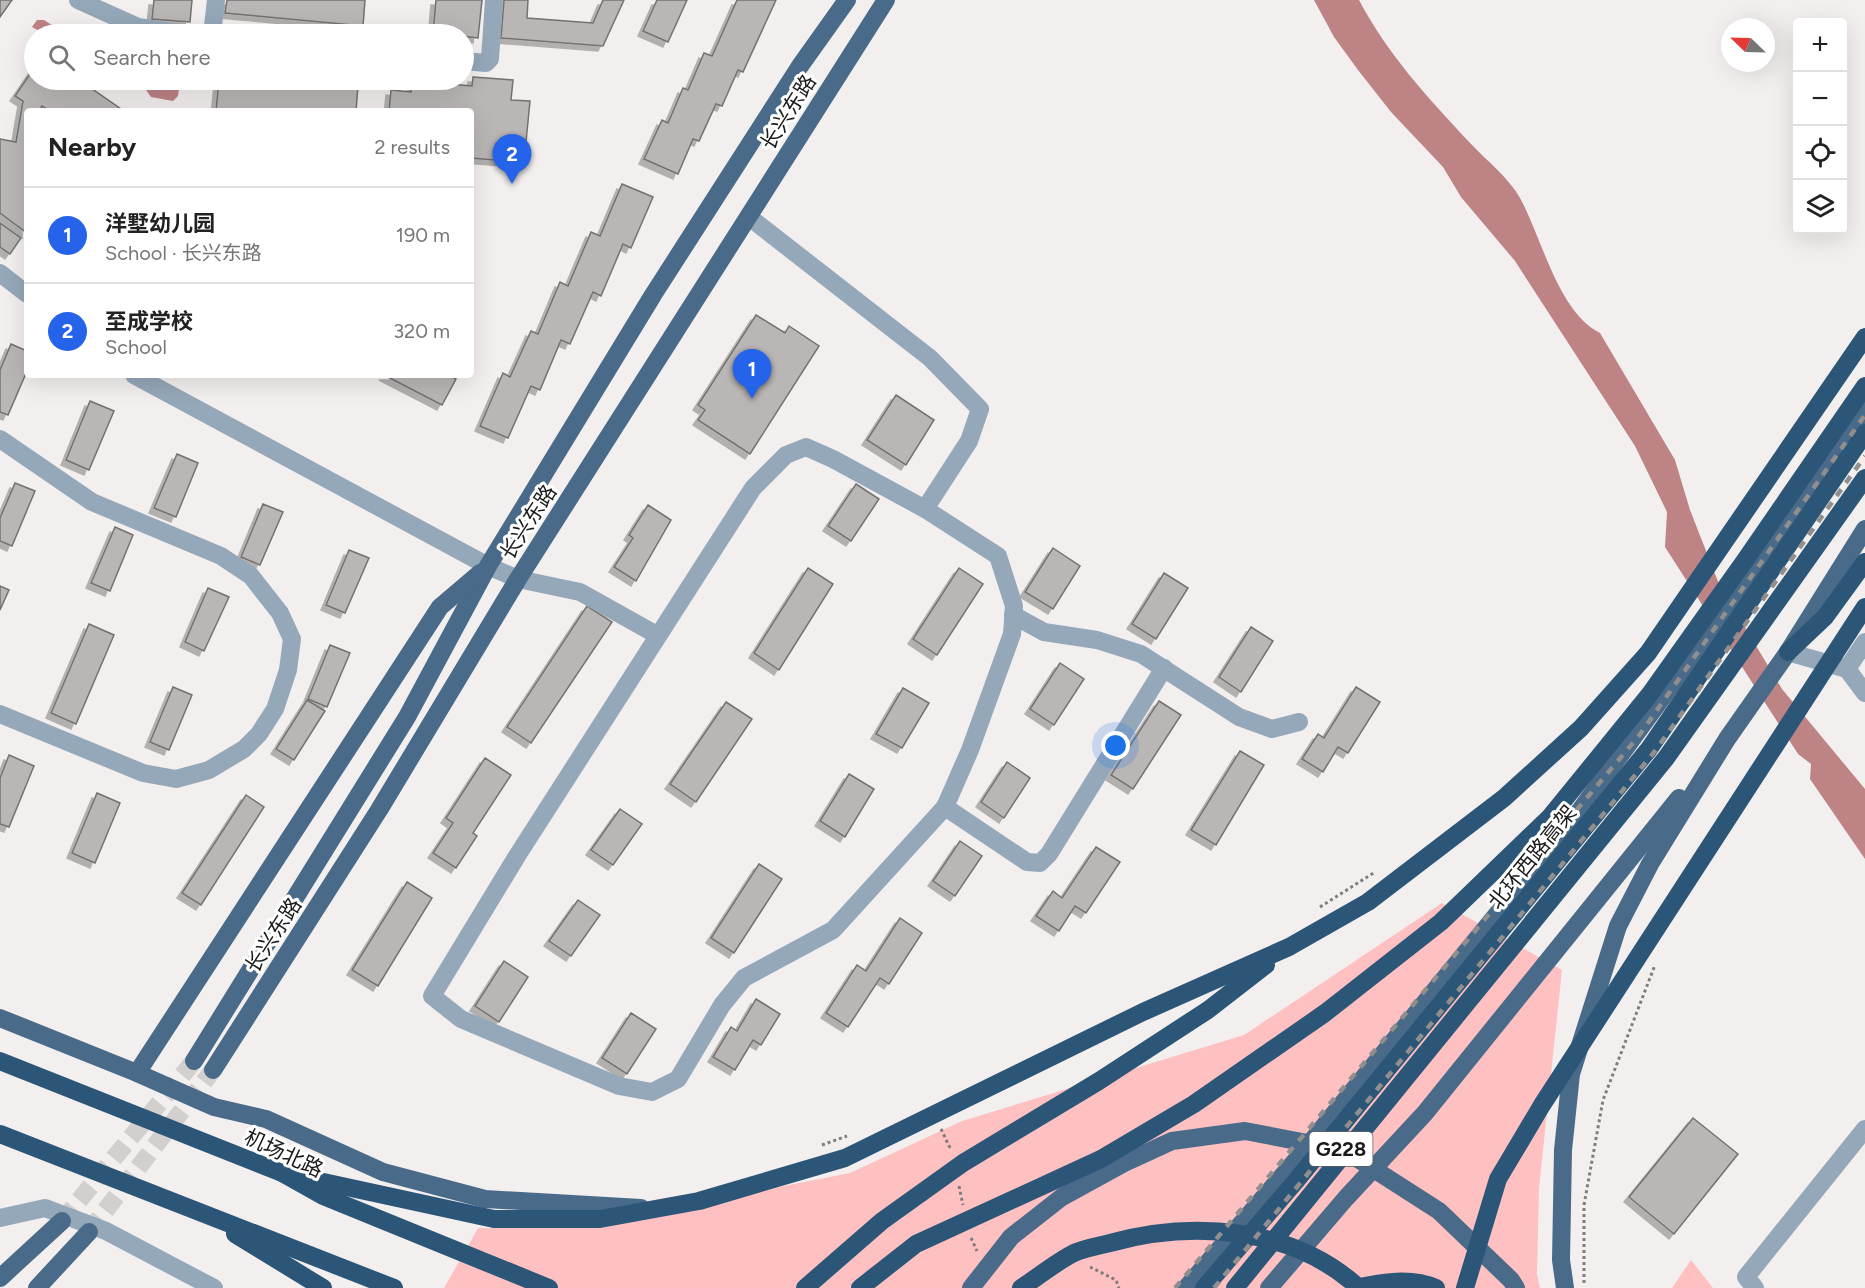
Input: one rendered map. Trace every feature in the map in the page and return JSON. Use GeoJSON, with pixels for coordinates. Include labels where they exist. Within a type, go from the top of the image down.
{"type":"FeatureCollection","features":[{"type":"Feature","properties":{"kind":"highway"},"geometry":{"type":"LineString","coordinates":[[282,1173],[494,1219],[600,1219],[699,1201],[845,1158],[1143,1012],[1289,947],[1368,902],[1504,798],[1581,728],[1648,653],[1865,338]]}},
{"type":"Feature","properties":{"kind":"highway"},"geometry":{"type":"LineString","coordinates":[[860,1288],[916,1244],[1101,1159],[1194,1104],[1325,1013],[1441,922],[1550,817],[1650,694],[1746,560],[1865,386]]}},
{"type":"Feature","properties":{"kind":"highway","name":"北环西路高架"},"geometry":{"type":"LineString","coordinates":[[1204,1288],[1295,1182],[1649,748],[1865,433]]}},
{"type":"Feature","properties":{"kind":"highway","name":"北环西路高架"},"geometry":{"type":"LineString","coordinates":[[1235,1288],[1666,758],[1865,477]]}},
{"type":"Feature","properties":{"kind":"highway"},"geometry":{"type":"LineString","coordinates":[[1788,652],[1825,617],[1865,562]]}},
{"type":"Feature","properties":{"kind":"highway"},"geometry":{"type":"LineString","coordinates":[[1465,1288],[1498,1179],[1542,1105],[1865,607]]}},
{"type":"Feature","properties":{"kind":"highway"},"geometry":{"type":"LineString","coordinates":[[805,1288],[882,1221],[963,1163],[1099,1081],[1208,1010],[1289,947]]}},
{"type":"Feature","properties":{"kind":"highway","name":"机场北路"},"geometry":{"type":"LineString","coordinates":[[0,1061],[282,1173],[323,1196],[549,1288]]}},
{"type":"Feature","properties":{"kind":"highway"},"geometry":{"type":"LineString","coordinates":[[0,1134],[394,1288]]}},
{"type":"Feature","properties":{"kind":"highway"},"geometry":{"type":"LineString","coordinates":[[193,1208],[323,1288]]}},
{"type":"Feature","properties":{"kind":"highway"},"geometry":{"type":"LineString","coordinates":[[1021,1288],[1075,1252],[1145,1233],[1207,1229],[1286,1245],[1345,1275],[1357,1288],[1374,1284],[1419,1281],[1436,1288]]}},
{"type":"Feature","properties":{"kind":"main road","name":"长兴东路"},"geometry":{"type":"LineString","coordinates":[[194,1060],[407,717],[488,566],[653,295],[800,66],[847,0]]}},
{"type":"Feature","properties":{"kind":"main road","name":"长兴东路"},"geometry":{"type":"LineString","coordinates":[[213,1070],[379,810],[518,579],[886,0]]}},
{"type":"Feature","properties":{"kind":"main road"},"geometry":{"type":"LineString","coordinates":[[1186,1288],[1302,1153],[1565,831],[1802,506],[1865,411]]}},
{"type":"Feature","properties":{"kind":"main road"},"geometry":{"type":"LineString","coordinates":[[1565,1288],[1561,1260],[1563,1150],[1574,1064],[1618,927],[1650,864],[1727,739],[1788,652],[1865,529]]}},
{"type":"Feature","properties":{"kind":"main road"},"geometry":{"type":"LineString","coordinates":[[137,1073],[440,608],[488,566]]}},
{"type":"Feature","properties":{"kind":"main road"},"geometry":{"type":"LineString","coordinates":[[1269,1288],[1346,1198],[1425,1113],[1727,739]]}},
{"type":"Feature","properties":{"kind":"main road"},"geometry":{"type":"LineString","coordinates":[[0,1018],[137,1073],[214,1107],[266,1119],[383,1172],[485,1200],[658,1209]]}},
{"type":"Feature","properties":{"kind":"main road","name":"G228"},"geometry":{"type":"LineString","coordinates":[[970,1288],[1011,1237],[1062,1197],[1124,1163],[1172,1141],[1245,1131],[1344,1150],[1439,1211],[1511,1280],[1516,1288]]}},
{"type":"Feature","properties":{"kind":"main road"},"geometry":{"type":"LineString","coordinates":[[0,1278],[62,1221]]}},
{"type":"Feature","properties":{"kind":"main road"},"geometry":{"type":"LineString","coordinates":[[38,1288],[89,1232]]}},
{"type":"Feature","properties":{"kind":"street"},"geometry":{"type":"LineString","coordinates":[[78,0],[131,24]]}},
{"type":"Feature","properties":{"kind":"street"},"geometry":{"type":"LineString","coordinates":[[213,24],[216,0]]}},
{"type":"Feature","properties":{"kind":"street"},"geometry":{"type":"LineString","coordinates":[[474,62],[486,63],[490,58],[494,0]]}},
{"type":"Feature","properties":{"kind":"street"},"geometry":{"type":"LineString","coordinates":[[749,217],[930,358],[980,409],[969,441],[925,509]]}},
{"type":"Feature","properties":{"kind":"street"},"geometry":{"type":"LineString","coordinates":[[0,273],[24,292]]}},
{"type":"Feature","properties":{"kind":"street"},"geometry":{"type":"LineString","coordinates":[[140,378],[488,566],[518,579],[580,592],[657,635]]}},
{"type":"Feature","properties":{"kind":"street"},"geometry":{"type":"LineString","coordinates":[[0,439],[93,502],[221,556],[251,576],[280,613],[292,639],[288,670],[275,709],[260,734],[244,749],[209,770],[176,779],[143,773],[0,714]]}},
{"type":"Feature","properties":{"kind":"street"},"geometry":{"type":"LineString","coordinates":[[806,447],[833,459],[925,509],[998,556],[1014,606],[1012,634],[970,750],[945,807],[833,930],[744,978],[722,1005],[678,1079],[652,1092],[618,1086],[461,1019],[432,996],[517,856],[753,488],[786,455],[806,447]]}},
{"type":"Feature","properties":{"kind":"street"},"geometry":{"type":"LineString","coordinates":[[1013,615],[1044,632],[1097,640],[1141,654],[1239,717],[1272,729],[1299,722]]}},
{"type":"Feature","properties":{"kind":"street"},"geometry":{"type":"LineString","coordinates":[[1848,669],[1865,642]]}},
{"type":"Feature","properties":{"kind":"street"},"geometry":{"type":"LineString","coordinates":[[1788,652],[1848,669],[1865,693]]}},
{"type":"Feature","properties":{"kind":"street"},"geometry":{"type":"LineString","coordinates":[[945,807],[1027,862],[1040,863],[1049,854],[1164,668]]}},
{"type":"Feature","properties":{"kind":"street"},"geometry":{"type":"LineString","coordinates":[[1755,1288],[1746,1276],[1865,1129]]}},
{"type":"Feature","properties":{"kind":"street"},"geometry":{"type":"LineString","coordinates":[[0,1218],[45,1208],[106,1231],[214,1288]]}},
{"type":"Feature","properties":{"kind":"path"},"geometry":{"type":"LineString","coordinates":[[1319,908],[1378,870]]}},
{"type":"Feature","properties":{"kind":"path"},"geometry":{"type":"LineString","coordinates":[[1584,1288],[1584,1205],[1603,1100],[1658,960]]}},
{"type":"Feature","properties":{"kind":"path"},"geometry":{"type":"LineString","coordinates":[[820,1146],[853,1134]]}},
{"type":"Feature","properties":{"kind":"shaded area"},"geometry":{"type":"Polygon","coordinates":[[[1314,0],[1359,0],[1396,58],[1424,93],[1504,176],[1520,198],[1562,292],[1585,323],[1600,333],[1675,460],[1690,510],[1719,584],[1782,689],[1865,789],[1865,859],[1810,779],[1811,764],[1798,754],[1665,547],[1667,512],[1635,446],[1515,261],[1461,197],[1443,167],[1391,112],[1358,70],[1334,37],[1314,0]]]}},
{"type":"Feature","properties":{"kind":"shaded area"},"geometry":{"type":"Polygon","coordinates":[[[37,20],[44,20],[50,24],[34,24],[37,20]]]}},
{"type":"Feature","properties":{"kind":"shaded area"},"geometry":{"type":"Polygon","coordinates":[[[146,90],[179,90],[178,96],[173,101],[151,97],[146,90]]]}},
{"type":"Feature","properties":{"kind":"shaded area"},"geometry":{"type":"Polygon","coordinates":[[[1442,903],[1562,970],[1539,1188],[1537,1274],[1540,1288],[444,1288],[478,1228],[569,1228],[850,1173],[962,1121],[1244,1035],[1442,903]]]}},
{"type":"Feature","properties":{"kind":"shaded area"},"geometry":{"type":"Polygon","coordinates":[[[1691,1260],[1713,1288],[1672,1288],[1691,1260]]]}},
{"type":"Feature","properties":{"kind":"building"},"geometry":{"type":"Polygon","coordinates":[[[0,0],[12,0],[0,17],[0,0]]]}},
{"type":"Feature","properties":{"kind":"building"},"geometry":{"type":"Polygon","coordinates":[[[154,0],[192,0],[190,22],[152,19],[154,0]]]}},
{"type":"Feature","properties":{"kind":"building"},"geometry":{"type":"Polygon","coordinates":[[[227,0],[365,0],[363,24],[225,13],[227,0]]]}},
{"type":"Feature","properties":{"kind":"building"},"geometry":{"type":"Polygon","coordinates":[[[436,0],[482,0],[478,38],[474,38],[474,24],[434,24],[436,0]]]}},
{"type":"Feature","properties":{"kind":"building"},"geometry":{"type":"Polygon","coordinates":[[[504,0],[528,0],[527,18],[593,23],[603,0],[624,0],[603,46],[501,38],[504,0]]]}},
{"type":"Feature","properties":{"kind":"building"},"geometry":{"type":"Polygon","coordinates":[[[657,0],[687,0],[668,42],[643,31],[657,0]]]}},
{"type":"Feature","properties":{"kind":"building"},"geometry":{"type":"Polygon","coordinates":[[[737,0],[776,0],[743,72],[738,70],[722,106],[716,104],[699,141],[693,139],[678,174],[644,159],[662,120],[668,123],[683,88],[688,90],[704,53],[712,56],[737,0]]]}},
{"type":"Feature","properties":{"kind":"building"},"geometry":{"type":"Polygon","coordinates":[[[474,77],[513,80],[511,100],[530,101],[526,142],[507,140],[506,161],[474,158],[474,108],[389,108],[391,90],[411,92],[411,90],[474,90],[474,77]]]}},
{"type":"Feature","properties":{"kind":"building"},"geometry":{"type":"Polygon","coordinates":[[[24,83],[24,90],[94,90],[120,108],[45,108],[42,106],[41,108],[24,108],[24,231],[0,213],[0,139],[16,142],[23,101],[15,96],[24,83]]]}},
{"type":"Feature","properties":{"kind":"building"},"geometry":{"type":"Polygon","coordinates":[[[218,90],[358,90],[356,108],[216,108],[218,90]]]}},
{"type":"Feature","properties":{"kind":"building"},"geometry":{"type":"Polygon","coordinates":[[[622,184],[653,197],[631,248],[623,244],[601,296],[593,292],[570,344],[561,340],[540,390],[531,386],[508,438],[480,426],[503,373],[510,377],[531,331],[538,334],[560,282],[568,286],[591,232],[600,236],[622,184]]]}},
{"type":"Feature","properties":{"kind":"building"},"geometry":{"type":"Polygon","coordinates":[[[0,223],[21,238],[10,254],[0,247],[0,223]]]}},
{"type":"Feature","properties":{"kind":"building"},"geometry":{"type":"Polygon","coordinates":[[[756,315],[785,333],[789,326],[819,346],[750,454],[698,420],[705,410],[698,405],[756,315]]]}},
{"type":"Feature","properties":{"kind":"building"},"geometry":{"type":"Polygon","coordinates":[[[11,344],[24,350],[24,378],[8,415],[0,412],[0,370],[11,344]]]}},
{"type":"Feature","properties":{"kind":"building"},"geometry":{"type":"Polygon","coordinates":[[[390,378],[456,379],[442,405],[390,378]]]}},
{"type":"Feature","properties":{"kind":"building"},"geometry":{"type":"Polygon","coordinates":[[[896,395],[934,420],[906,465],[867,440],[896,395]]]}},
{"type":"Feature","properties":{"kind":"building"},"geometry":{"type":"Polygon","coordinates":[[[90,401],[114,411],[89,470],[66,460],[90,401]]]}},
{"type":"Feature","properties":{"kind":"building"},"geometry":{"type":"Polygon","coordinates":[[[177,454],[198,463],[176,517],[154,508],[177,454]]]}},
{"type":"Feature","properties":{"kind":"building"},"geometry":{"type":"Polygon","coordinates":[[[15,483],[35,491],[12,546],[0,541],[0,518],[15,483]]]}},
{"type":"Feature","properties":{"kind":"building"},"geometry":{"type":"Polygon","coordinates":[[[856,484],[879,499],[851,541],[828,526],[856,484]]]}},
{"type":"Feature","properties":{"kind":"building"},"geometry":{"type":"Polygon","coordinates":[[[263,504],[283,512],[260,565],[241,557],[263,504]]]}},
{"type":"Feature","properties":{"kind":"building"},"geometry":{"type":"Polygon","coordinates":[[[648,505],[671,520],[636,581],[614,567],[633,538],[629,535],[648,505]]]}},
{"type":"Feature","properties":{"kind":"building"},"geometry":{"type":"Polygon","coordinates":[[[115,527],[133,535],[110,591],[91,583],[115,527]]]}},
{"type":"Feature","properties":{"kind":"building"},"geometry":{"type":"Polygon","coordinates":[[[1053,548],[1080,566],[1053,609],[1025,592],[1053,548]]]}},
{"type":"Feature","properties":{"kind":"building"},"geometry":{"type":"Polygon","coordinates":[[[349,550],[369,558],[345,613],[326,605],[349,550]]]}},
{"type":"Feature","properties":{"kind":"building"},"geometry":{"type":"Polygon","coordinates":[[[808,568],[833,584],[779,670],[754,653],[808,568]]]}},
{"type":"Feature","properties":{"kind":"building"},"geometry":{"type":"Polygon","coordinates":[[[959,568],[983,584],[937,655],[913,639],[959,568]]]}},
{"type":"Feature","properties":{"kind":"building"},"geometry":{"type":"Polygon","coordinates":[[[1164,573],[1188,588],[1156,639],[1132,624],[1164,573]]]}},
{"type":"Feature","properties":{"kind":"building"},"geometry":{"type":"Polygon","coordinates":[[[0,586],[9,590],[0,610],[0,586]]]}},
{"type":"Feature","properties":{"kind":"building"},"geometry":{"type":"Polygon","coordinates":[[[208,588],[229,597],[204,651],[185,642],[208,588]]]}},
{"type":"Feature","properties":{"kind":"building"},"geometry":{"type":"Polygon","coordinates":[[[587,606],[612,622],[531,743],[507,727],[587,606]]]}},
{"type":"Feature","properties":{"kind":"building"},"geometry":{"type":"Polygon","coordinates":[[[89,624],[114,635],[76,724],[51,713],[89,624]]]}},
{"type":"Feature","properties":{"kind":"building"},"geometry":{"type":"Polygon","coordinates":[[[1251,627],[1273,641],[1241,692],[1219,677],[1251,627]]]}},
{"type":"Feature","properties":{"kind":"building"},"geometry":{"type":"Polygon","coordinates":[[[330,645],[350,653],[327,707],[308,699],[330,645]]]}},
{"type":"Feature","properties":{"kind":"building"},"geometry":{"type":"Polygon","coordinates":[[[1060,663],[1084,679],[1054,725],[1030,709],[1060,663]]]}},
{"type":"Feature","properties":{"kind":"building"},"geometry":{"type":"Polygon","coordinates":[[[173,687],[192,695],[169,750],[150,742],[173,687]]]}},
{"type":"Feature","properties":{"kind":"building"},"geometry":{"type":"Polygon","coordinates":[[[1356,687],[1380,702],[1348,753],[1338,747],[1323,772],[1302,759],[1318,734],[1324,738],[1356,687]]]}},
{"type":"Feature","properties":{"kind":"building"},"geometry":{"type":"Polygon","coordinates":[[[903,688],[929,703],[902,748],[876,734],[903,688]]]}},
{"type":"Feature","properties":{"kind":"building"},"geometry":{"type":"Polygon","coordinates":[[[307,700],[325,711],[294,760],[276,749],[307,700]]]}},
{"type":"Feature","properties":{"kind":"building"},"geometry":{"type":"Polygon","coordinates":[[[1159,701],[1181,715],[1133,789],[1111,775],[1159,701]]]}},
{"type":"Feature","properties":{"kind":"building"},"geometry":{"type":"Polygon","coordinates":[[[726,702],[752,719],[696,802],[670,784],[726,702]]]}},
{"type":"Feature","properties":{"kind":"building"},"geometry":{"type":"Polygon","coordinates":[[[1240,751],[1264,765],[1216,845],[1191,830],[1240,751]]]}},
{"type":"Feature","properties":{"kind":"building"},"geometry":{"type":"Polygon","coordinates":[[[9,755],[34,766],[9,827],[0,824],[0,778],[9,755]]]}},
{"type":"Feature","properties":{"kind":"building"},"geometry":{"type":"Polygon","coordinates":[[[485,758],[511,775],[473,833],[477,836],[456,868],[433,853],[453,823],[446,818],[485,758]]]}},
{"type":"Feature","properties":{"kind":"building"},"geometry":{"type":"Polygon","coordinates":[[[1007,762],[1030,778],[1004,818],[981,802],[1007,762]]]}},
{"type":"Feature","properties":{"kind":"building"},"geometry":{"type":"Polygon","coordinates":[[[849,774],[874,789],[845,837],[820,821],[849,774]]]}},
{"type":"Feature","properties":{"kind":"building"},"geometry":{"type":"Polygon","coordinates":[[[97,793],[120,803],[95,863],[72,853],[97,793]]]}},
{"type":"Feature","properties":{"kind":"building"},"geometry":{"type":"Polygon","coordinates":[[[246,795],[264,807],[201,905],[182,893],[246,795]]]}},
{"type":"Feature","properties":{"kind":"building"},"geometry":{"type":"Polygon","coordinates":[[[620,809],[642,824],[613,865],[591,850],[620,809]]]}},
{"type":"Feature","properties":{"kind":"building"},"geometry":{"type":"Polygon","coordinates":[[[960,841],[982,856],[955,896],[933,881],[960,841]]]}},
{"type":"Feature","properties":{"kind":"building"},"geometry":{"type":"Polygon","coordinates":[[[1096,847],[1120,862],[1086,913],[1075,906],[1059,931],[1036,916],[1053,891],[1062,898],[1096,847]]]}},
{"type":"Feature","properties":{"kind":"building"},"geometry":{"type":"Polygon","coordinates":[[[759,864],[782,879],[734,953],[711,938],[759,864]]]}},
{"type":"Feature","properties":{"kind":"building"},"geometry":{"type":"Polygon","coordinates":[[[407,882],[432,898],[378,986],[352,970],[407,882]]]}},
{"type":"Feature","properties":{"kind":"building"},"geometry":{"type":"Polygon","coordinates":[[[578,900],[600,915],[571,956],[549,941],[578,900]]]}},
{"type":"Feature","properties":{"kind":"building"},"geometry":{"type":"Polygon","coordinates":[[[900,918],[922,933],[889,984],[880,978],[848,1027],[826,1013],[857,965],[866,971],[900,918]]]}},
{"type":"Feature","properties":{"kind":"building"},"geometry":{"type":"Polygon","coordinates":[[[504,961],[528,977],[499,1022],[475,1006],[504,961]]]}},
{"type":"Feature","properties":{"kind":"building"},"geometry":{"type":"Polygon","coordinates":[[[756,999],[780,1014],[761,1045],[753,1040],[735,1070],[713,1057],[731,1027],[737,1031],[756,999]]]}},
{"type":"Feature","properties":{"kind":"building"},"geometry":{"type":"Polygon","coordinates":[[[631,1013],[656,1029],[627,1074],[602,1058],[631,1013]]]}},
{"type":"Feature","properties":{"kind":"building"},"geometry":{"type":"Polygon","coordinates":[[[1693,1118],[1738,1154],[1674,1234],[1629,1197],[1693,1118]]]}},
{"type":"Feature","properties":{"kind":"tunnel"},"geometry":{"type":"LineString","coordinates":[[62,1221],[194,1061]]}},
{"type":"Feature","properties":{"kind":"tunnel"},"geometry":{"type":"LineString","coordinates":[[89,1232],[213,1070]]}},
{"type":"Feature","properties":{"kind":"railway"},"geometry":{"type":"LineString","coordinates":[[1175,1288],[1638,737],[1865,415]]}},
{"type":"Feature","properties":{"kind":"railway"},"geometry":{"type":"LineString","coordinates":[[1214,1288],[1655,751],[1865,456]]}},
{"type":"Feature","properties":{"kind":"place","name":"至成学校"},"geometry":{"type":"Point","coordinates":[512,184]}},
{"type":"Feature","properties":{"kind":"place","name":"洋墅幼儿园"},"geometry":{"type":"Point","coordinates":[752,399]}}]}
